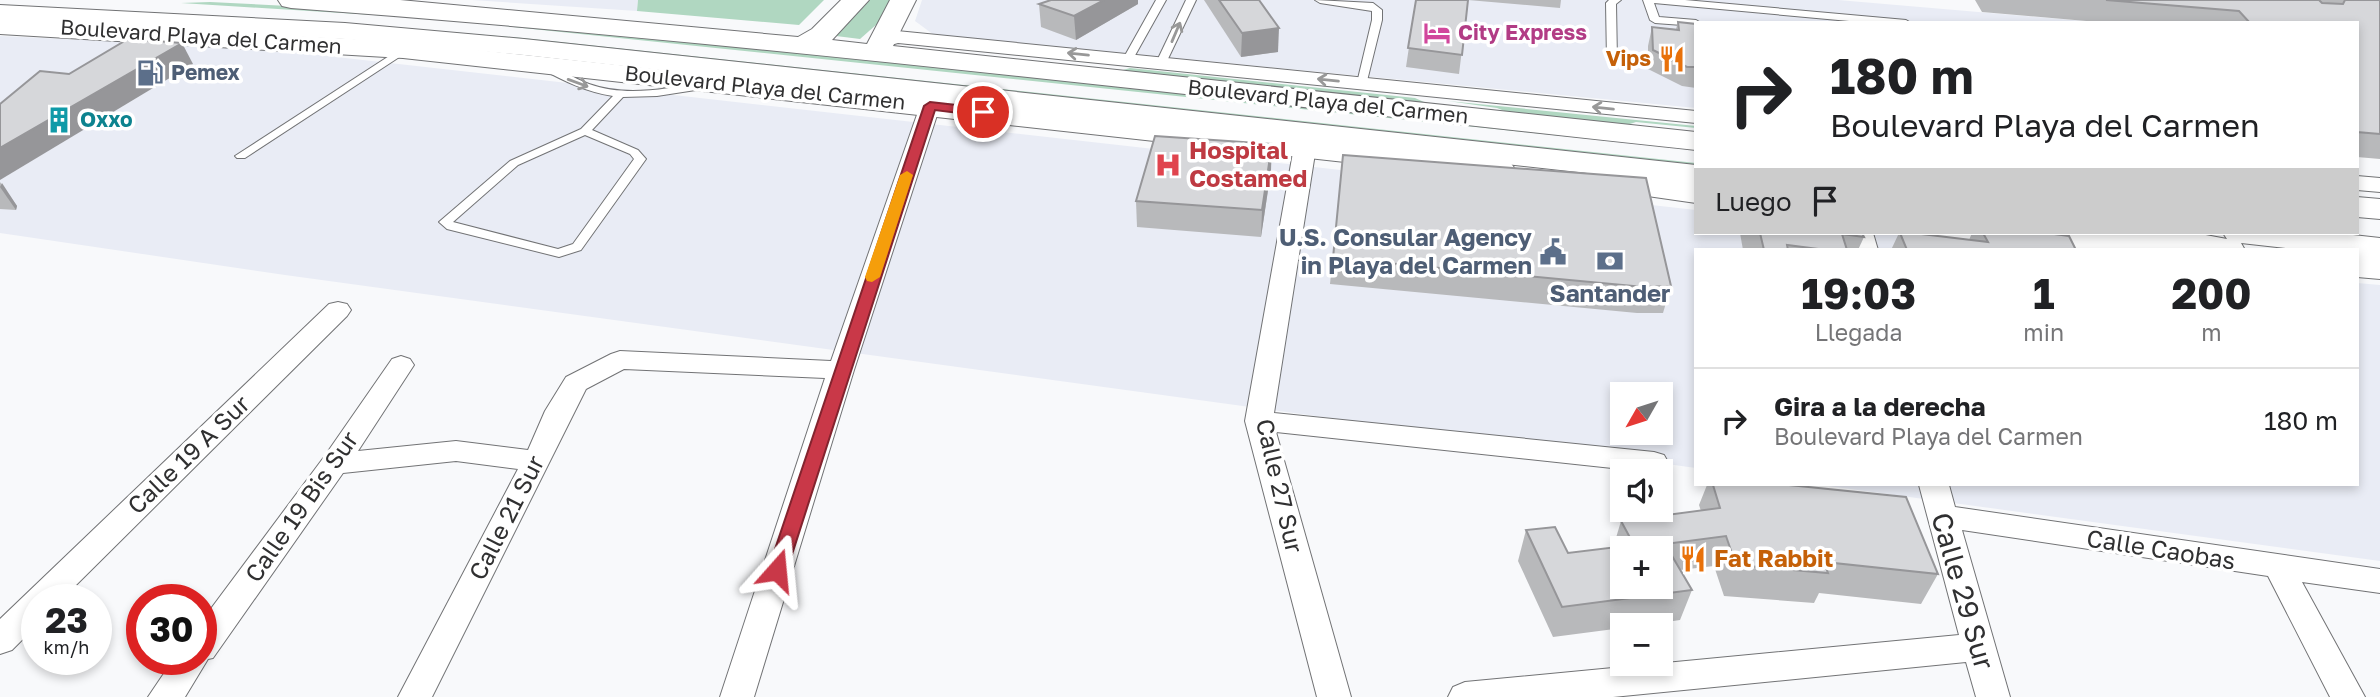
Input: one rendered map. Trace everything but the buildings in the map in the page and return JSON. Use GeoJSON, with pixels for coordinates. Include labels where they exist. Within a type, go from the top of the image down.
{"type":"FeatureCollection","features":[{"type":"Feature","properties":{"kind":"main road"},"geometry":{"type":"LineString","coordinates":[[20,0],[383,20],[1694,155]]}},
{"type":"Feature","properties":{"kind":"main road"},"geometry":{"type":"LineString","coordinates":[[71,2],[107,0]]}},
{"type":"Feature","properties":{"kind":"main road","name":"Boulevard Playa del Carmen"},"geometry":{"type":"LineString","coordinates":[[291,0],[404,4],[803,46],[880,47],[1080,76],[1694,141]]}},
{"type":"Feature","properties":{"kind":"main road"},"geometry":{"type":"LineString","coordinates":[[803,46],[832,26],[856,0]]}},
{"type":"Feature","properties":{"kind":"main road"},"geometry":{"type":"LineString","coordinates":[[880,47],[903,0]]}},
{"type":"Feature","properties":{"kind":"main road"},"geometry":{"type":"LineString","coordinates":[[0,13],[345,31],[524,47],[1694,174]]}},
{"type":"Feature","properties":{"kind":"main road","name":"Boulevard Playa del Carmen"},"geometry":{"type":"LineString","coordinates":[[0,26],[403,50],[1304,147],[1694,193]]}},
{"type":"Feature","properties":{"kind":"main road"},"geometry":{"type":"LineString","coordinates":[[1080,76],[1122,66],[1128,59]]}},
{"type":"Feature","properties":{"kind":"main road"},"geometry":{"type":"LineString","coordinates":[[1413,89],[1443,104],[1487,110],[1513,121]]}},
{"type":"Feature","properties":{"kind":"main road"},"geometry":{"type":"LineString","coordinates":[[1614,132],[1642,126],[1694,131]]}},
{"type":"Feature","properties":{"kind":"main road"},"geometry":{"type":"LineString","coordinates":[[2359,207],[2380,209]]}},
{"type":"Feature","properties":{"kind":"main road"},"geometry":{"type":"LineString","coordinates":[[2359,225],[2380,228]]}},
{"type":"Feature","properties":{"kind":"main road"},"geometry":{"type":"LineString","coordinates":[[2051,235],[2191,248]]}},
{"type":"Feature","properties":{"kind":"main road"},"geometry":{"type":"LineString","coordinates":[[2137,235],[2218,248]]}},
{"type":"Feature","properties":{"kind":"main road"},"geometry":{"type":"LineString","coordinates":[[2259,235],[2380,248]]}},
{"type":"Feature","properties":{"kind":"main road"},"geometry":{"type":"LineString","coordinates":[[2359,266],[2380,268]]}},
{"type":"Feature","properties":{"kind":"street"},"geometry":{"type":"LineString","coordinates":[[880,47],[897,37],[1694,117]]}},
{"type":"Feature","properties":{"kind":"street"},"geometry":{"type":"LineString","coordinates":[[737,697],[841,370],[930,106]]}},
{"type":"Feature","properties":{"kind":"street","name":"Calle 27 Sur"},"geometry":{"type":"LineString","coordinates":[[1304,147],[1259,421],[1334,697]]}},
{"type":"Feature","properties":{"kind":"street"},"geometry":{"type":"LineString","coordinates":[[2359,183],[2380,185]]}},
{"type":"Feature","properties":{"kind":"street","name":"Calle 19 A Sur"},"geometry":{"type":"LineString","coordinates":[[57,584],[338,310]]}},
{"type":"Feature","properties":{"kind":"street","name":"Calle 21 Sur"},"geometry":{"type":"LineString","coordinates":[[415,697],[537,461],[559,411],[576,383],[620,360],[841,370]]}},
{"type":"Feature","properties":{"kind":"street","name":"Calle 19 Bis Sur"},"geometry":{"type":"LineString","coordinates":[[217,626],[334,464],[401,365]]}},
{"type":"Feature","properties":{"kind":"street"},"geometry":{"type":"LineString","coordinates":[[1259,421],[1625,459]]}},
{"type":"Feature","properties":{"kind":"street"},"geometry":{"type":"LineString","coordinates":[[334,464],[456,451],[537,461]]}},
{"type":"Feature","properties":{"kind":"street","name":"Calle 29 Sur"},"geometry":{"type":"LineString","coordinates":[[1934,486],[1993,697]]}},
{"type":"Feature","properties":{"kind":"street","name":"Calle Caobas"},"geometry":{"type":"LineString","coordinates":[[1943,516],[2380,581]]}},
{"type":"Feature","properties":{"kind":"street"},"geometry":{"type":"LineString","coordinates":[[2279,568],[2348,697]]}},
{"type":"Feature","properties":{"kind":"street"},"geometry":{"type":"LineString","coordinates":[[0,640],[21,620]]}},
{"type":"Feature","properties":{"kind":"street"},"geometry":{"type":"LineString","coordinates":[[1465,697],[1553,686],[1980,647]]}},
{"type":"Feature","properties":{"kind":"street"},"geometry":{"type":"LineString","coordinates":[[166,697],[181,675]]}},
{"type":"Feature","properties":{"kind":"lane"},"geometry":{"type":"LineString","coordinates":[[1128,59],[1161,0]]}},
{"type":"Feature","properties":{"kind":"lane"},"geometry":{"type":"LineString","coordinates":[[1161,63],[1191,0]]}},
{"type":"Feature","properties":{"kind":"lane"},"geometry":{"type":"LineString","coordinates":[[1320,0],[1373,6],[1377,10],[1362,83]]}},
{"type":"Feature","properties":{"kind":"lane"},"geometry":{"type":"LineString","coordinates":[[1612,61],[1611,2],[1616,0]]}},
{"type":"Feature","properties":{"kind":"lane"},"geometry":{"type":"LineString","coordinates":[[1648,0],[1655,20],[1694,23]]}},
{"type":"Feature","properties":{"kind":"lane"},"geometry":{"type":"LineString","coordinates":[[1654,0],[1884,21]]}},
{"type":"Feature","properties":{"kind":"lane"},"geometry":{"type":"LineString","coordinates":[[241,156],[403,50]]}},
{"type":"Feature","properties":{"kind":"lane"},"geometry":{"type":"LineString","coordinates":[[540,64],[573,83],[619,96],[717,84]]}},
{"type":"Feature","properties":{"kind":"lane"},"geometry":{"type":"LineString","coordinates":[[585,131],[634,152],[640,159],[577,247],[559,253],[451,226],[445,222],[514,163],[585,131],[619,96]]}},
{"type":"Feature","properties":{"kind":"shaded area"},"geometry":{"type":"Polygon","coordinates":[[[472,0],[638,0],[637,11],[472,0]]]}},
{"type":"Feature","properties":{"kind":"shaded area"},"geometry":{"type":"Polygon","coordinates":[[[922,0],[1838,0],[2085,21],[1694,21],[1694,108],[934,35],[915,21],[922,0]]]}},
{"type":"Feature","properties":{"kind":"shaded area"},"geometry":{"type":"Polygon","coordinates":[[[0,36],[256,48],[1694,210],[1694,235],[1924,235],[2044,248],[1694,248],[1694,468],[1673,465],[1673,459],[1630,459],[285,275],[0,233],[0,36]]]}},
{"type":"Feature","properties":{"kind":"shaded area"},"geometry":{"type":"Polygon","coordinates":[[[2359,283],[2380,285],[2380,561],[1828,486],[2359,486],[2359,283]]]}},
{"type":"Feature","properties":{"kind":"green space"},"geometry":{"type":"Polygon","coordinates":[[[638,0],[824,0],[799,25],[637,11],[638,0]]]}},
{"type":"Feature","properties":{"kind":"green space"},"geometry":{"type":"Polygon","coordinates":[[[870,0],[893,0],[885,17],[860,39],[836,36],[870,0]]]}},
{"type":"Feature","properties":{"kind":"green space"},"geometry":{"type":"Polygon","coordinates":[[[181,3],[347,9],[557,27],[1694,146],[1694,150],[437,19],[181,3]]]}},
{"type":"Feature","properties":{"kind":"green space"},"geometry":{"type":"Polygon","coordinates":[[[0,6],[67,8],[194,15],[0,6]]]}},
{"type":"Feature","properties":{"kind":"green space"},"geometry":{"type":"Polygon","coordinates":[[[213,16],[399,28],[532,39],[1694,163],[1694,166],[376,27],[213,16]]]}},
{"type":"Feature","properties":{"kind":"green space"},"geometry":{"type":"Polygon","coordinates":[[[1130,68],[1415,98],[1433,106],[1109,74],[1130,68]]]}},
{"type":"Feature","properties":{"kind":"green space"},"geometry":{"type":"Polygon","coordinates":[[[1448,101],[1694,128],[1636,122],[1624,126],[1512,114],[1497,108],[1448,101]]]}},
{"type":"Feature","properties":{"kind":"slow traffic"},"geometry":{"type":"LineString","coordinates":[[872,277],[907,175]]}},
{"type":"Feature","properties":{"kind":"place","name":"City Express"},"geometry":{"type":"Point","coordinates":[1437,33]}},
{"type":"Feature","properties":{"kind":"place","name":"Vips"},"geometry":{"type":"Point","coordinates":[1672,59]}},
{"type":"Feature","properties":{"kind":"place","name":"Pemex"},"geometry":{"type":"Point","coordinates":[150,73]}},
{"type":"Feature","properties":{"kind":"place","name":"Oxxo"},"geometry":{"type":"Point","coordinates":[59,120]}},
{"type":"Feature","properties":{"kind":"place","name":"Hospital Costamed"},"geometry":{"type":"Point","coordinates":[1168,165]}},
{"type":"Feature","properties":{"kind":"place","name":"U.S. Consular Agency in Playa del Carmen"},"geometry":{"type":"Point","coordinates":[1553,252]}},
{"type":"Feature","properties":{"kind":"place","name":"Santander"},"geometry":{"type":"Point","coordinates":[1610,261]}},
{"type":"Feature","properties":{"kind":"place","name":"Fat Rabbit"},"geometry":{"type":"Point","coordinates":[1693,559]}},
{"type":"Feature","properties":{"kind":"route"},"geometry":{"type":"LineString","coordinates":[[777,570],[930,106],[983,112]]}}]}
